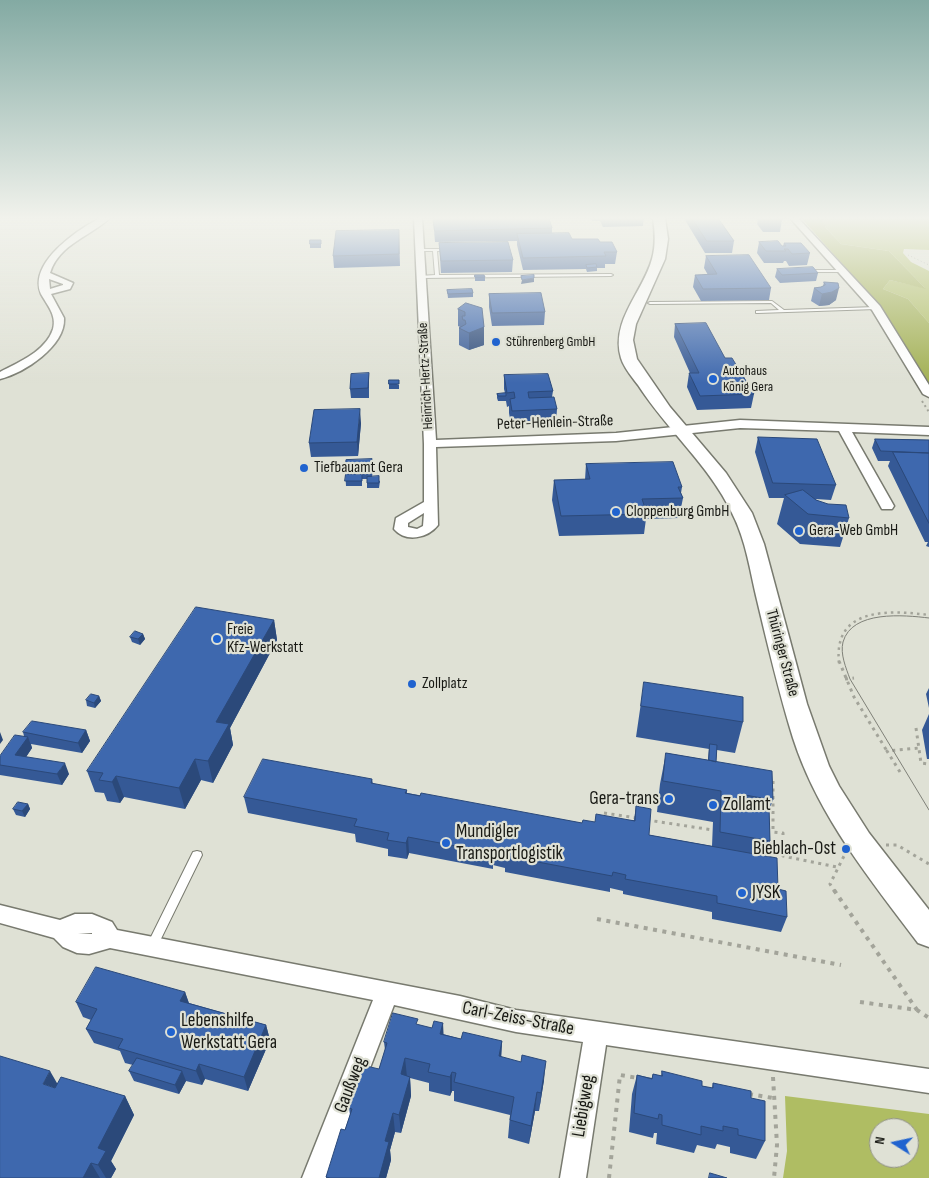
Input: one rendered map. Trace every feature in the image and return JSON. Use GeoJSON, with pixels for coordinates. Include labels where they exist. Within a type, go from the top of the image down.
{"type":"FeatureCollection","features":[{"type":"Feature","properties":{"kind":"main road","name":"Thüringer Straße"},"geometry":{"type":"LineString","coordinates":[[656,273],[637,332],[638,372],[650,392],[722,481],[742,513],[756,552],[806,741],[827,789],[862,845],[929,933]]}},
{"type":"Feature","properties":{"kind":"main road","name":"Thüringer Straße"},"geometry":{"type":"LineString","coordinates":[[645,303],[661,273]]}},
{"type":"Feature","properties":{"kind":"street"},"geometry":{"type":"LineString","coordinates":[[0,376],[29,361],[49,343],[58,329],[60,316],[46,293],[45,273]]}},
{"type":"Feature","properties":{"kind":"street","name":"Heinrich-Hertz-Straße"},"geometry":{"type":"LineString","coordinates":[[421,273],[430,444],[430,504]]}},
{"type":"Feature","properties":{"kind":"street"},"geometry":{"type":"LineString","coordinates":[[844,273],[876,308],[929,394]]}},
{"type":"Feature","properties":{"kind":"street"},"geometry":{"type":"LineString","coordinates":[[44,276],[51,276],[68,283],[67,287],[46,293]]}},
{"type":"Feature","properties":{"kind":"street","name":"Peter-Henlein-Straße"},"geometry":{"type":"LineString","coordinates":[[430,444],[599,438],[740,424],[929,430]]}},
{"type":"Feature","properties":{"kind":"street"},"geometry":{"type":"LineString","coordinates":[[843,427],[887,506]]}},
{"type":"Feature","properties":{"kind":"street","name":"Carl-Zeiss-Straße"},"geometry":{"type":"LineString","coordinates":[[0,914],[61,930],[67,939],[80,945],[97,944],[110,938],[460,1007],[516,1021],[774,1060],[929,1081]]}},
{"type":"Feature","properties":{"kind":"street","name":"Gaußweg"},"geometry":{"type":"LineString","coordinates":[[315,1178],[387,993]]}},
{"type":"Feature","properties":{"kind":"street","name":"Liebigweg"},"geometry":{"type":"LineString","coordinates":[[573,1178],[596,1033]]}},
{"type":"Feature","properties":{"kind":"lane"},"geometry":{"type":"LineString","coordinates":[[421,277],[611,275]]}},
{"type":"Feature","properties":{"kind":"lane"},"geometry":{"type":"LineString","coordinates":[[645,303],[772,302],[783,311]]}},
{"type":"Feature","properties":{"kind":"lane"},"geometry":{"type":"LineString","coordinates":[[758,312],[876,308]]}},
{"type":"Feature","properties":{"kind":"lane"},"geometry":{"type":"LineString","coordinates":[[152,946],[197,855]]}},
{"type":"Feature","properties":{"kind":"path"},"geometry":{"type":"LineString","coordinates":[[900,772],[844,679],[838,659],[838,643],[842,634],[854,622],[874,613],[891,611],[929,615]]}},
{"type":"Feature","properties":{"kind":"path"},"geometry":{"type":"LineString","coordinates":[[844,679],[854,678]]}},
{"type":"Feature","properties":{"kind":"path"},"geometry":{"type":"LineString","coordinates":[[916,728],[921,763],[929,764]]}},
{"type":"Feature","properties":{"kind":"path"},"geometry":{"type":"LineString","coordinates":[[887,751],[919,748]]}},
{"type":"Feature","properties":{"kind":"path"},"geometry":{"type":"LineString","coordinates":[[773,781],[773,832],[783,833],[783,856],[838,867]]}},
{"type":"Feature","properties":{"kind":"path"},"geometry":{"type":"LineString","coordinates":[[604,813],[713,830]]}},
{"type":"Feature","properties":{"kind":"path"},"geometry":{"type":"LineString","coordinates":[[929,864],[897,845],[862,845],[844,854],[830,884],[917,1010],[929,1018]]}},
{"type":"Feature","properties":{"kind":"path"},"geometry":{"type":"LineString","coordinates":[[597,919],[841,965]]}},
{"type":"Feature","properties":{"kind":"path"},"geometry":{"type":"LineString","coordinates":[[860,1002],[917,1010]]}},
{"type":"Feature","properties":{"kind":"path"},"geometry":{"type":"LineString","coordinates":[[774,1060],[773,1098],[777,1145],[774,1178]]}},
{"type":"Feature","properties":{"kind":"path"},"geometry":{"type":"LineString","coordinates":[[609,1178],[620,1076],[649,1080]]}},
{"type":"Feature","properties":{"kind":"path"},"geometry":{"type":"LineString","coordinates":[[744,1094],[773,1098]]}},
{"type":"Feature","properties":{"kind":"green space"},"geometry":{"type":"Polygon","coordinates":[[[850,273],[910,273],[926,289],[890,280],[883,289],[908,299],[929,323],[929,385],[882,308],[850,273]]]}},
{"type":"Feature","properties":{"kind":"green space"},"geometry":{"type":"Polygon","coordinates":[[[910,273],[929,273],[929,323],[908,299],[883,289],[890,280],[925,288],[910,273]]]}},
{"type":"Feature","properties":{"kind":"green space"},"geometry":{"type":"Polygon","coordinates":[[[785,1096],[929,1114],[929,1178],[783,1178],[787,1151],[785,1096]]]}},
{"type":"Feature","properties":{"kind":"building"},"geometry":{"type":"Polygon","coordinates":[[[761,273],[771,288],[703,289],[695,275],[761,273]]]}},
{"type":"Feature","properties":{"kind":"building"},"geometry":{"type":"Polygon","coordinates":[[[780,273],[818,273],[782,275],[780,273]]]}},
{"type":"Feature","properties":{"kind":"building"},"geometry":{"type":"Polygon","coordinates":[[[475,275],[484,275],[485,277],[475,277],[475,275]]]}},
{"type":"Feature","properties":{"kind":"building"},"geometry":{"type":"Polygon","coordinates":[[[534,275],[534,278],[522,280],[521,276],[534,275]]]}},
{"type":"Feature","properties":{"kind":"building"},"geometry":{"type":"Polygon","coordinates":[[[824,282],[838,283],[839,288],[822,294],[814,288],[825,285],[824,282]]]}},
{"type":"Feature","properties":{"kind":"building"},"geometry":{"type":"Polygon","coordinates":[[[472,289],[473,293],[448,294],[447,290],[472,289]]]}},
{"type":"Feature","properties":{"kind":"building"},"geometry":{"type":"Polygon","coordinates":[[[541,293],[545,312],[492,313],[489,294],[541,293]]]}},
{"type":"Feature","properties":{"kind":"building"},"geometry":{"type":"Polygon","coordinates":[[[466,303],[482,308],[484,327],[469,333],[459,328],[466,324],[462,316],[465,316],[465,312],[458,309],[466,303]]]}},
{"type":"Feature","properties":{"kind":"building","name":"Autohaus König Gera"},"geometry":{"type":"Polygon","coordinates":[[[706,323],[725,358],[732,358],[754,394],[700,396],[689,373],[699,373],[675,324],[706,323]]]}},
{"type":"Feature","properties":{"kind":"building"},"geometry":{"type":"Polygon","coordinates":[[[369,373],[368,388],[350,389],[351,374],[369,373]]]}},
{"type":"Feature","properties":{"kind":"building"},"geometry":{"type":"Polygon","coordinates":[[[548,374],[553,391],[528,392],[529,398],[554,397],[557,409],[512,411],[510,399],[515,398],[514,392],[507,393],[504,375],[548,374]]]}},
{"type":"Feature","properties":{"kind":"building"},"geometry":{"type":"Polygon","coordinates":[[[389,380],[399,380],[399,384],[389,384],[389,380]]]}},
{"type":"Feature","properties":{"kind":"building"},"geometry":{"type":"Polygon","coordinates":[[[506,393],[506,396],[498,396],[497,394],[506,393]]]}},
{"type":"Feature","properties":{"kind":"building"},"geometry":{"type":"Polygon","coordinates":[[[360,409],[357,442],[309,443],[314,410],[360,409]]]}},
{"type":"Feature","properties":{"kind":"building"},"geometry":{"type":"Polygon","coordinates":[[[758,437],[817,439],[836,485],[773,483],[758,437]]]}},
{"type":"Feature","properties":{"kind":"building"},"geometry":{"type":"Polygon","coordinates":[[[875,439],[929,440],[929,453],[881,451],[875,439]]]}},
{"type":"Feature","properties":{"kind":"building"},"geometry":{"type":"Polygon","coordinates":[[[893,452],[929,453],[929,523],[893,452]]]}},
{"type":"Feature","properties":{"kind":"building"},"geometry":{"type":"Polygon","coordinates":[[[372,459],[371,469],[345,469],[346,460],[372,459]]]}},
{"type":"Feature","properties":{"kind":"building"},"geometry":{"type":"Polygon","coordinates":[[[673,462],[682,487],[678,487],[683,498],[642,499],[647,514],[561,516],[554,480],[590,479],[586,464],[673,462]]]}},
{"type":"Feature","properties":{"kind":"building"},"geometry":{"type":"Polygon","coordinates":[[[346,474],[362,474],[362,481],[345,481],[346,474]]]}},
{"type":"Feature","properties":{"kind":"building"},"geometry":{"type":"Polygon","coordinates":[[[379,476],[379,483],[367,483],[367,477],[379,476]]]}},
{"type":"Feature","properties":{"kind":"building"},"geometry":{"type":"Polygon","coordinates":[[[803,490],[816,500],[828,504],[846,505],[849,518],[808,514],[785,495],[803,490]]]}},
{"type":"Feature","properties":{"kind":"building"},"geometry":{"type":"Polygon","coordinates":[[[196,607],[274,620],[216,722],[229,724],[208,761],[195,759],[179,788],[116,776],[112,782],[99,780],[103,773],[87,771],[196,607]]]}},
{"type":"Feature","properties":{"kind":"building"},"geometry":{"type":"Polygon","coordinates":[[[135,631],[143,634],[138,639],[130,637],[135,631]]]}},
{"type":"Feature","properties":{"kind":"building"},"geometry":{"type":"Polygon","coordinates":[[[644,682],[743,697],[743,722],[641,706],[644,682]]]}},
{"type":"Feature","properties":{"kind":"building"},"geometry":{"type":"Polygon","coordinates":[[[91,694],[99,696],[94,703],[86,700],[91,694]]]}},
{"type":"Feature","properties":{"kind":"building"},"geometry":{"type":"Polygon","coordinates":[[[32,721],[86,730],[78,743],[23,732],[32,721]]]}},
{"type":"Feature","properties":{"kind":"building"},"geometry":{"type":"Polygon","coordinates":[[[15,735],[28,737],[15,755],[65,763],[57,774],[0,765],[0,756],[15,735]]]}},
{"type":"Feature","properties":{"kind":"building"},"geometry":{"type":"Polygon","coordinates":[[[710,744],[717,745],[716,762],[709,760],[710,744]]]}},
{"type":"Feature","properties":{"kind":"building"},"geometry":{"type":"Polygon","coordinates":[[[666,753],[772,771],[773,800],[745,795],[745,807],[753,808],[753,804],[769,807],[770,841],[720,832],[721,791],[663,781],[666,753]]]}},
{"type":"Feature","properties":{"kind":"building"},"geometry":{"type":"Polygon","coordinates":[[[263,759],[372,779],[371,783],[407,790],[405,793],[420,796],[421,793],[582,823],[583,820],[595,822],[596,814],[635,821],[636,806],[651,809],[649,835],[777,858],[778,889],[786,891],[787,917],[717,903],[717,896],[625,879],[626,875],[613,872],[612,876],[506,856],[507,852],[494,850],[493,853],[408,837],[406,843],[387,840],[389,833],[354,826],[357,819],[244,797],[263,759]]]}},
{"type":"Feature","properties":{"kind":"building"},"geometry":{"type":"Polygon","coordinates":[[[18,802],[28,804],[22,811],[13,809],[18,802]]]}},
{"type":"Feature","properties":{"kind":"building","name":"Lebenshilfe Werkstatt Gera"},"geometry":{"type":"Polygon","coordinates":[[[96,967],[185,992],[180,1001],[266,1025],[244,1077],[199,1064],[196,1071],[118,1048],[123,1039],[86,1029],[97,1009],[76,1002],[96,967]]]}},
{"type":"Feature","properties":{"kind":"building"},"geometry":{"type":"Polygon","coordinates":[[[393,1013],[418,1019],[416,1024],[432,1028],[434,1021],[443,1023],[440,1034],[461,1039],[463,1032],[502,1041],[499,1056],[521,1062],[522,1055],[546,1061],[541,1093],[537,1092],[531,1126],[510,1120],[514,1097],[454,1082],[456,1073],[452,1072],[450,1077],[428,1072],[430,1064],[405,1058],[401,1074],[410,1077],[399,1115],[393,1113],[385,1141],[389,1142],[379,1178],[326,1177],[341,1129],[345,1130],[352,1109],[349,1108],[362,1065],[379,1069],[387,1043],[384,1042],[393,1013]]]}},
{"type":"Feature","properties":{"kind":"building"},"geometry":{"type":"Polygon","coordinates":[[[0,1056],[50,1071],[43,1084],[55,1088],[61,1077],[125,1096],[98,1148],[106,1151],[98,1165],[91,1163],[83,1178],[0,1178],[0,1056]]]}},
{"type":"Feature","properties":{"kind":"building"},"geometry":{"type":"Polygon","coordinates":[[[137,1058],[182,1071],[175,1085],[129,1071],[137,1058]]]}},
{"type":"Feature","properties":{"kind":"building"},"geometry":{"type":"Polygon","coordinates":[[[662,1071],[702,1081],[702,1086],[713,1088],[713,1083],[751,1091],[751,1098],[765,1101],[765,1141],[738,1135],[738,1129],[723,1126],[723,1131],[701,1126],[701,1135],[662,1125],[662,1115],[659,1114],[658,1119],[634,1113],[637,1075],[652,1079],[653,1074],[662,1076],[662,1071]]]}},
{"type":"Feature","properties":{"kind":"building"},"geometry":{"type":"Polygon","coordinates":[[[710,1173],[727,1178],[709,1178],[710,1173]]]}},
{"type":"Feature","properties":{"kind":"tram line"},"geometry":{"type":"LineString","coordinates":[[929,618],[906,616],[880,617],[857,624],[848,632],[843,642],[842,651],[850,679],[929,810]]}},
{"type":"Feature","properties":{"kind":"place","name":"Stührenberg GmbH"},"geometry":{"type":"Point","coordinates":[496,342]}},
{"type":"Feature","properties":{"kind":"place","name":"Autohaus König Gera"},"geometry":{"type":"Point","coordinates":[713,379]}},
{"type":"Feature","properties":{"kind":"place","name":"Tiefbauamt Gera"},"geometry":{"type":"Point","coordinates":[304,468]}},
{"type":"Feature","properties":{"kind":"place","name":"Cloppenburg GmbH"},"geometry":{"type":"Point","coordinates":[616,512]}},
{"type":"Feature","properties":{"kind":"place","name":"Gera-Web GmbH"},"geometry":{"type":"Point","coordinates":[799,531]}},
{"type":"Feature","properties":{"kind":"place","name":"Freie Kfz-Werkstatt"},"geometry":{"type":"Point","coordinates":[217,639]}},
{"type":"Feature","properties":{"kind":"place","name":"Zollplatz"},"geometry":{"type":"Point","coordinates":[412,684]}},
{"type":"Feature","properties":{"kind":"place","name":"Gera-trans"},"geometry":{"type":"Point","coordinates":[669,799]}},
{"type":"Feature","properties":{"kind":"place","name":"Zollamt"},"geometry":{"type":"Point","coordinates":[713,805]}},
{"type":"Feature","properties":{"kind":"place","name":"Mundigler Transportlogistik"},"geometry":{"type":"Point","coordinates":[446,843]}},
{"type":"Feature","properties":{"kind":"place","name":"Bieblach-Ost"},"geometry":{"type":"Point","coordinates":[846,849]}},
{"type":"Feature","properties":{"kind":"place","name":"JYSK"},"geometry":{"type":"Point","coordinates":[742,893]}},
{"type":"Feature","properties":{"kind":"place","name":"Lebenshilfe Werkstatt Gera"},"geometry":{"type":"Point","coordinates":[171,1032]}}]}
